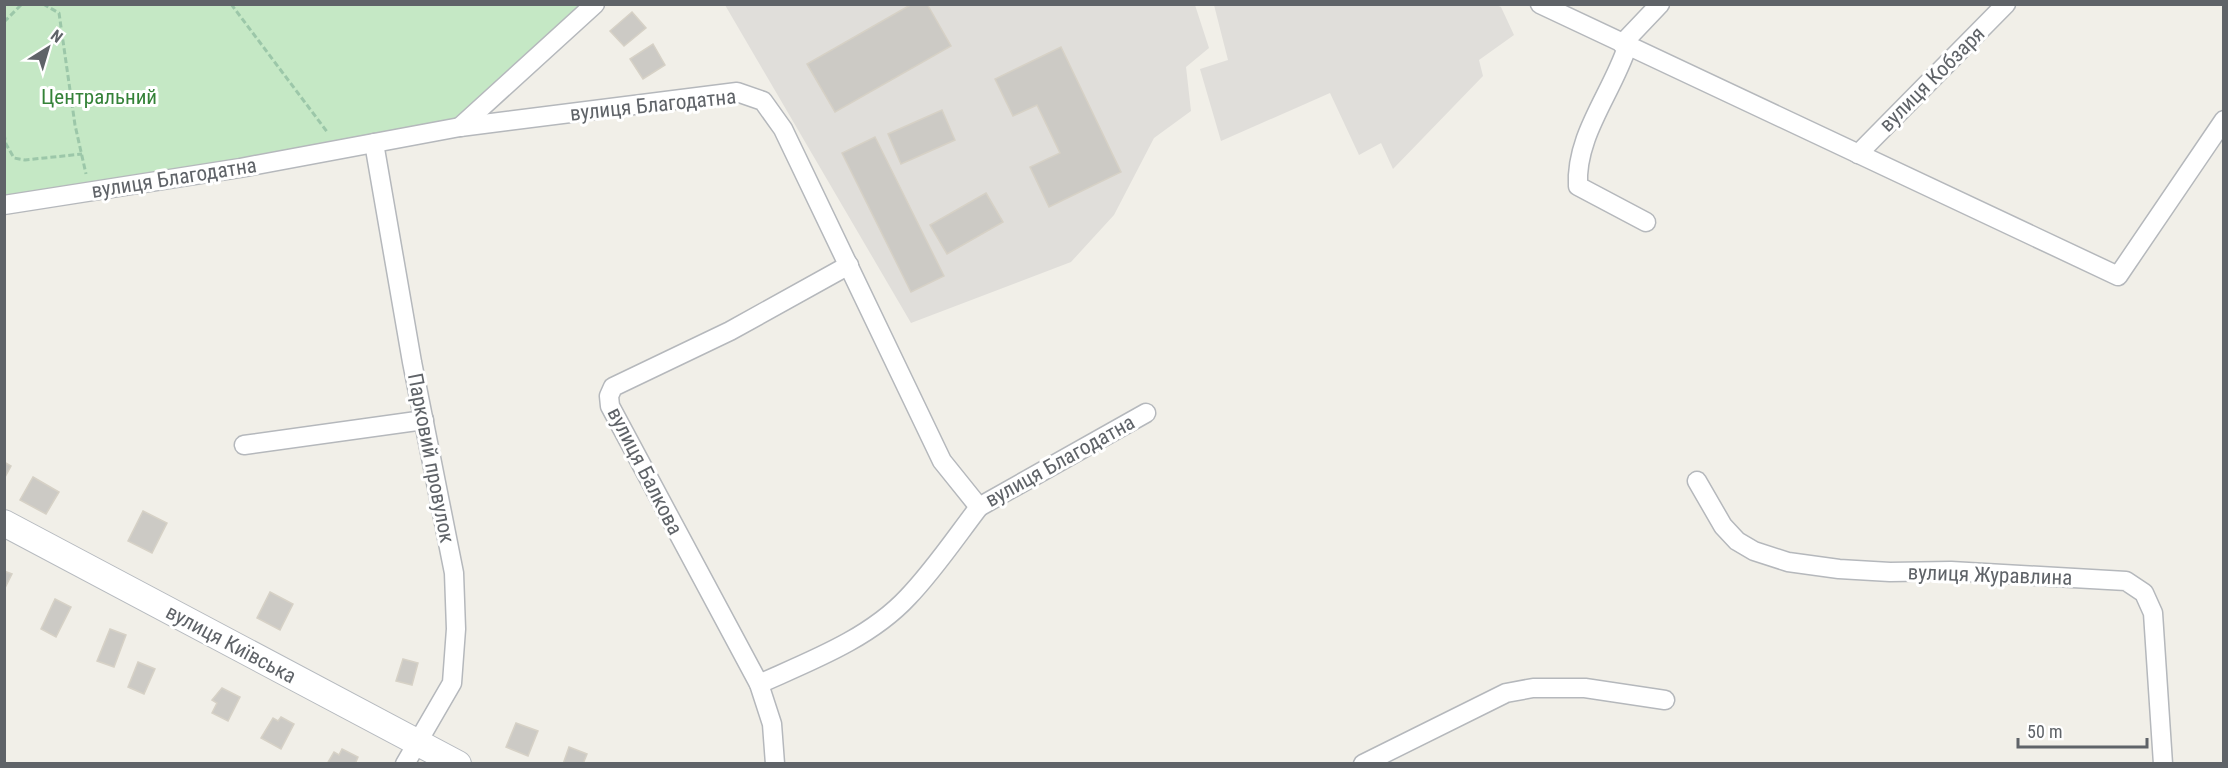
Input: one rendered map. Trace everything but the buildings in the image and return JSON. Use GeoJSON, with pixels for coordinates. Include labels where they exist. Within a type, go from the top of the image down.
{"type":"FeatureCollection","features":[{"type":"Feature","properties":{"kind":"main road","name":"вулиця Київська"},"geometry":{"type":"LineString","coordinates":[[4,523],[411,753],[458,764]]}},
{"type":"Feature","properties":{"kind":"street"},"geometry":{"type":"LineString","coordinates":[[1540,4],[2118,276],[2223,120]]}},
{"type":"Feature","properties":{"kind":"street"},"geometry":{"type":"LineString","coordinates":[[1646,222],[1578,186],[1577,165],[1583,145],[1619,72],[1625,45],[1660,4]]}},
{"type":"Feature","properties":{"kind":"street","name":"вулиця Кобзаря"},"geometry":{"type":"LineString","coordinates":[[1858,154],[2006,4]]}},
{"type":"Feature","properties":{"kind":"street"},"geometry":{"type":"LineString","coordinates":[[460,127],[590,10]]}},
{"type":"Feature","properties":{"kind":"street","name":"вулиця Благодатна"},"geometry":{"type":"LineString","coordinates":[[4,205],[460,127],[737,92],[763,101],[783,129],[942,461],[979,507],[1146,413]]}},
{"type":"Feature","properties":{"kind":"street","name":"Парковий провулок"},"geometry":{"type":"LineString","coordinates":[[375,143],[424,420],[454,573],[456,629],[452,683],[411,753]]}},
{"type":"Feature","properties":{"kind":"street","name":"вулиця Балкова"},"geometry":{"type":"LineString","coordinates":[[775,764],[772,724],[759,684],[615,416],[609,396],[613,387],[730,331],[849,265]]}},
{"type":"Feature","properties":{"kind":"street"},"geometry":{"type":"LineString","coordinates":[[244,446],[424,420]]}},
{"type":"Feature","properties":{"kind":"street","name":"вулиця Журавлина"},"geometry":{"type":"LineString","coordinates":[[1697,481],[1723,526],[1737,541],[1754,551],[1788,562],[1859,570],[1951,571],[2126,581],[2144,592],[2153,613],[2163,764]]}},
{"type":"Feature","properties":{"kind":"street"},"geometry":{"type":"LineString","coordinates":[[759,684],[829,652],[876,625],[908,597],[979,507]]}},
{"type":"Feature","properties":{"kind":"street"},"geometry":{"type":"LineString","coordinates":[[1364,764],[1506,693],[1533,688],[1585,688],[1665,700]]}},
{"type":"Feature","properties":{"kind":"path"},"geometry":{"type":"LineString","coordinates":[[4,22],[22,4]]}},
{"type":"Feature","properties":{"kind":"path"},"geometry":{"type":"LineString","coordinates":[[44,4],[59,13],[90,192]]}},
{"type":"Feature","properties":{"kind":"path"},"geometry":{"type":"LineString","coordinates":[[231,4],[340,149]]}},
{"type":"Feature","properties":{"kind":"path"},"geometry":{"type":"LineString","coordinates":[[4,134],[6,144],[14,158],[25,160],[82,154]]}},
{"type":"Feature","properties":{"kind":"shaded area"},"geometry":{"type":"Polygon","coordinates":[[[725,5],[1195,5],[1209,48],[1186,67],[1191,111],[1154,138],[1114,215],[1071,262],[911,323],[725,5]]]}},
{"type":"Feature","properties":{"kind":"shaded area"},"geometry":{"type":"Polygon","coordinates":[[[1214,5],[1496,5],[1501,7],[1514,35],[1479,60],[1483,76],[1393,169],[1381,143],[1359,155],[1330,93],[1221,141],[1200,69],[1228,60],[1214,5]]]}},
{"type":"Feature","properties":{"kind":"green space","name":"Центральний"},"geometry":{"type":"Polygon","coordinates":[[[576,4],[585,16],[460,127],[5,205],[5,5],[576,4]]]}}]}
